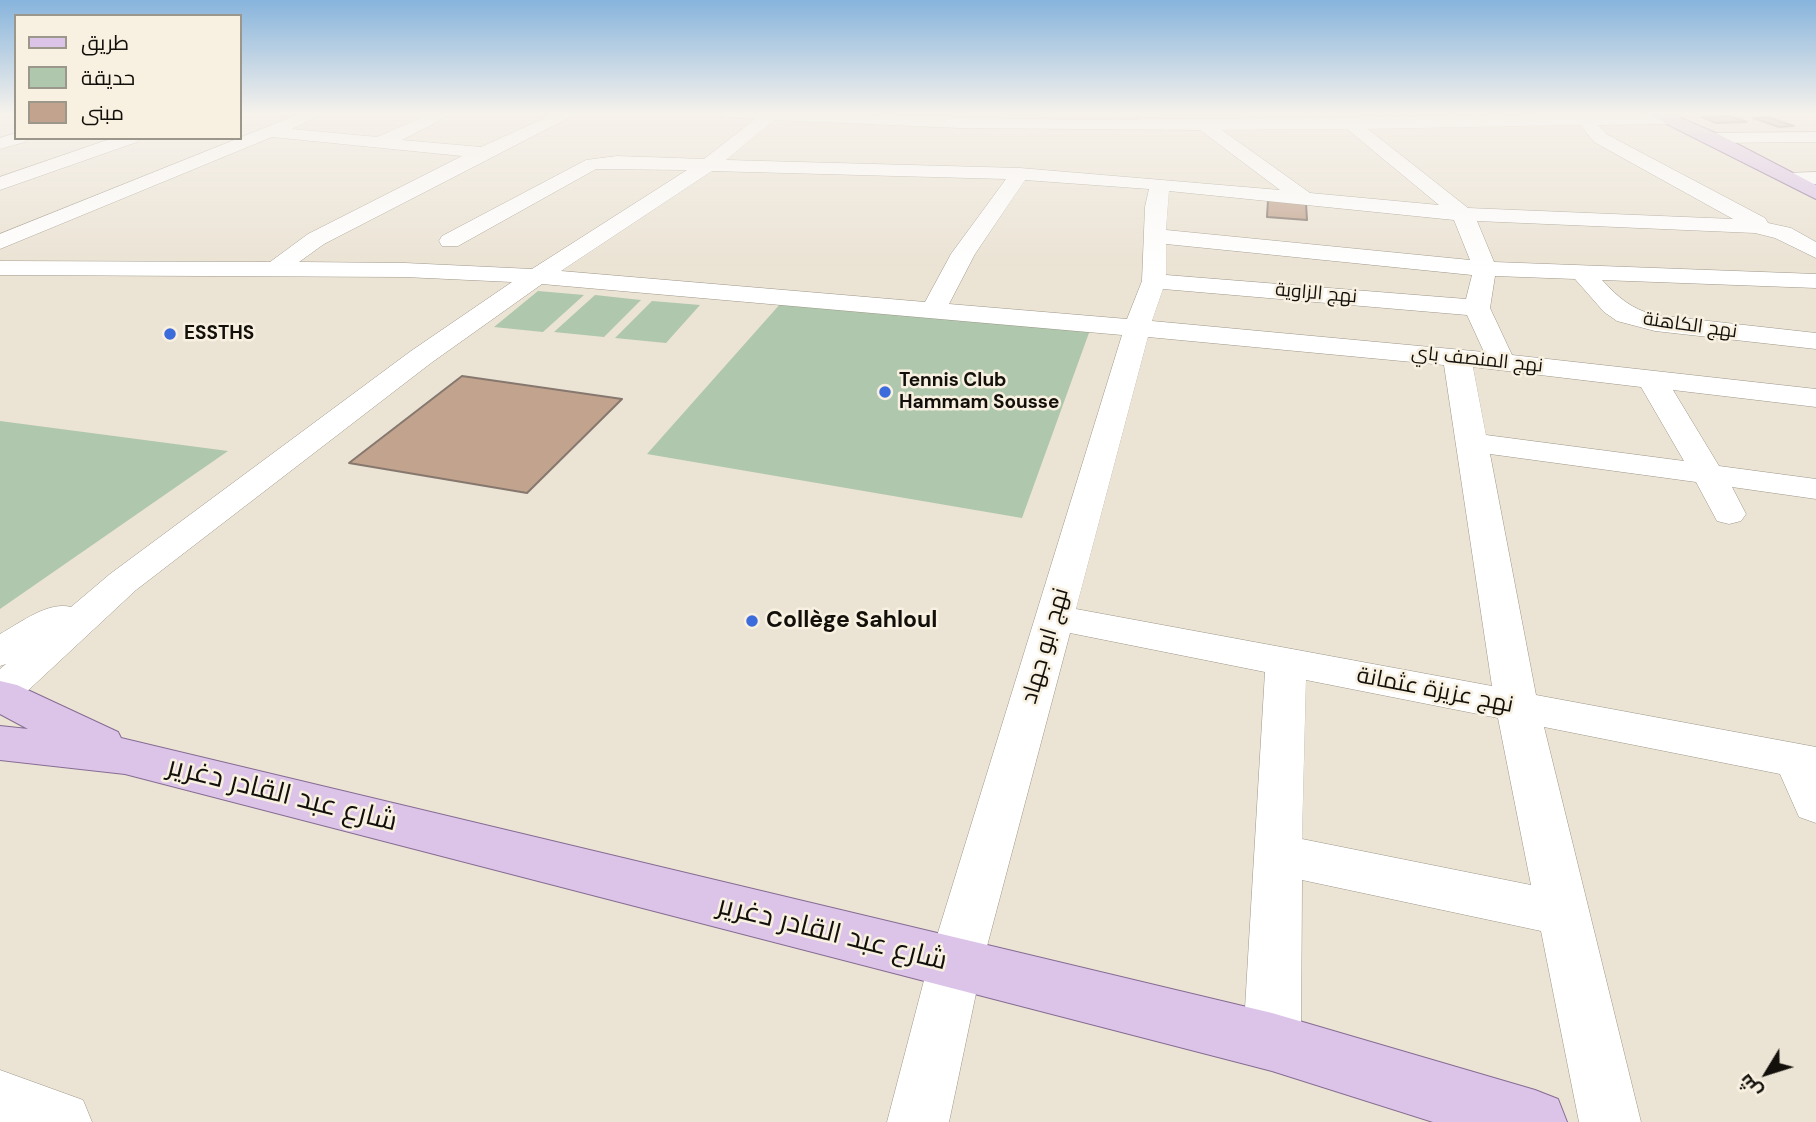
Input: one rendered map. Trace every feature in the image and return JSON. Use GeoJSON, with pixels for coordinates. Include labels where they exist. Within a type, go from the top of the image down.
{"type":"FeatureCollection","features":[{"type":"Feature","properties":{"kind":"main road"},"geometry":{"type":"LineString","coordinates":[[1761,164],[1816,193]]}},
{"type":"Feature","properties":{"kind":"main road","name":"شارع عبد القادر دغرير"},"geometry":{"type":"LineString","coordinates":[[1,681],[125,756]]}},
{"type":"Feature","properties":{"kind":"main road","name":"شارع عبد القادر دغرير"},"geometry":{"type":"LineString","coordinates":[[0,743],[125,756],[1272,1042],[1535,1122]]}},
{"type":"Feature","properties":{"kind":"street"},"geometry":{"type":"LineString","coordinates":[[2,189],[64,164]]}},
{"type":"Feature","properties":{"kind":"street"},"geometry":{"type":"LineString","coordinates":[[0,242],[190,164]]}},
{"type":"Feature","properties":{"kind":"street"},"geometry":{"type":"LineString","coordinates":[[274,271],[316,239],[461,164]]}},
{"type":"Feature","properties":{"kind":"street"},"geometry":{"type":"LineString","coordinates":[[450,241],[592,164]]}},
{"type":"Feature","properties":{"kind":"street"},"geometry":{"type":"LineString","coordinates":[[1,681],[124,582],[421,357],[537,276],[708,164]]}},
{"type":"Feature","properties":{"kind":"street"},"geometry":{"type":"LineString","coordinates":[[720,164],[1020,174],[1160,184],[1463,214],[1767,228]]}},
{"type":"Feature","properties":{"kind":"street"},"geometry":{"type":"LineString","coordinates":[[1013,164],[1020,174]]}},
{"type":"Feature","properties":{"kind":"street"},"geometry":{"type":"LineString","coordinates":[[1257,164],[1304,199]]}},
{"type":"Feature","properties":{"kind":"street"},"geometry":{"type":"LineString","coordinates":[[1401,164],[1463,214],[1485,269],[1477,308],[1502,362]]}},
{"type":"Feature","properties":{"kind":"street"},"geometry":{"type":"LineString","coordinates":[[1649,164],[1767,228],[1783,233],[1816,251]]}},
{"type":"Feature","properties":{"kind":"street"},"geometry":{"type":"LineString","coordinates":[[933,310],[963,254],[1020,174]]}},
{"type":"Feature","properties":{"kind":"street"},"geometry":{"type":"LineString","coordinates":[[1789,179],[1816,178]]}},
{"type":"Feature","properties":{"kind":"street","name":"نهج ابو جهاد"},"geometry":{"type":"LineString","coordinates":[[924,1120],[955,965],[1137,327],[1154,281],[1155,206],[1160,184]]}},
{"type":"Feature","properties":{"kind":"street"},"geometry":{"type":"LineString","coordinates":[[2,189],[31,192]]}},
{"type":"Feature","properties":{"kind":"street"},"geometry":{"type":"LineString","coordinates":[[69,195],[106,199]]}},
{"type":"Feature","properties":{"kind":"street"},"geometry":{"type":"LineString","coordinates":[[1155,236],[1485,269],[1816,281]]}},
{"type":"Feature","properties":{"kind":"street","name":"نهج المنصف باي"},"geometry":{"type":"LineString","coordinates":[[0,268],[432,270],[537,276],[1137,327],[1502,362],[1806,397]]}},
{"type":"Feature","properties":{"kind":"street","name":"نهج الكاهنة"},"geometry":{"type":"LineString","coordinates":[[1582,273],[1613,307],[1626,316],[1655,323],[1744,335],[1816,341]]}},
{"type":"Feature","properties":{"kind":"street","name":"نهج الزاوية"},"geometry":{"type":"LineString","coordinates":[[1154,281],[1477,308]]}},
{"type":"Feature","properties":{"kind":"street"},"geometry":{"type":"LineString","coordinates":[[1744,335],[1806,397],[1816,423]]}},
{"type":"Feature","properties":{"kind":"street"},"geometry":{"type":"LineString","coordinates":[[1457,358],[1517,706],[1611,1122]]}},
{"type":"Feature","properties":{"kind":"street"},"geometry":{"type":"LineString","coordinates":[[1652,380],[1729,514]]}},
{"type":"Feature","properties":{"kind":"street"},"geometry":{"type":"LineString","coordinates":[[1471,442],[1816,488]]}},
{"type":"Feature","properties":{"kind":"street","name":"نهج عزيزة عثمانة"},"geometry":{"type":"LineString","coordinates":[[1054,617],[1807,762]]}},
{"type":"Feature","properties":{"kind":"street"},"geometry":{"type":"LineString","coordinates":[[1272,1042],[1286,662]]}},
{"type":"Feature","properties":{"kind":"street"},"geometry":{"type":"LineString","coordinates":[[1807,762],[1816,804]]}},
{"type":"Feature","properties":{"kind":"street"},"geometry":{"type":"LineString","coordinates":[[1277,854],[1565,914]]}},
{"type":"Feature","properties":{"kind":"green space"},"geometry":{"type":"Polygon","coordinates":[[[538,291],[584,295],[543,332],[494,327],[538,291]]]}},
{"type":"Feature","properties":{"kind":"green space"},"geometry":{"type":"Polygon","coordinates":[[[595,295],[641,300],[604,337],[554,332],[595,295]]]}},
{"type":"Feature","properties":{"kind":"green space"},"geometry":{"type":"Polygon","coordinates":[[[652,301],[700,305],[666,343],[615,338],[652,301]]]}},
{"type":"Feature","properties":{"kind":"green space","name":"Tennis Club Hammam Sousse"},"geometry":{"type":"Polygon","coordinates":[[[781,303],[1090,330],[1022,518],[647,454],[781,303]]]}},
{"type":"Feature","properties":{"kind":"green space"},"geometry":{"type":"Polygon","coordinates":[[[0,421],[228,451],[0,609],[0,421]]]}},
{"type":"Feature","properties":{"kind":"building"},"geometry":{"type":"Polygon","coordinates":[[[1268,200],[1306,203],[1307,220],[1267,217],[1268,200]]]}},
{"type":"Feature","properties":{"kind":"building"},"geometry":{"type":"Polygon","coordinates":[[[462,376],[622,399],[527,493],[349,463],[462,376]]]}},
{"type":"Feature","properties":{"kind":"place","name":"ESSTHS"},"geometry":{"type":"Point","coordinates":[170,334]}},
{"type":"Feature","properties":{"kind":"place","name":"Tennis Club Hammam Sousse"},"geometry":{"type":"Point","coordinates":[885,392]}},
{"type":"Feature","properties":{"kind":"place","name":"Collège Sahloul"},"geometry":{"type":"Point","coordinates":[752,621]}}]}
